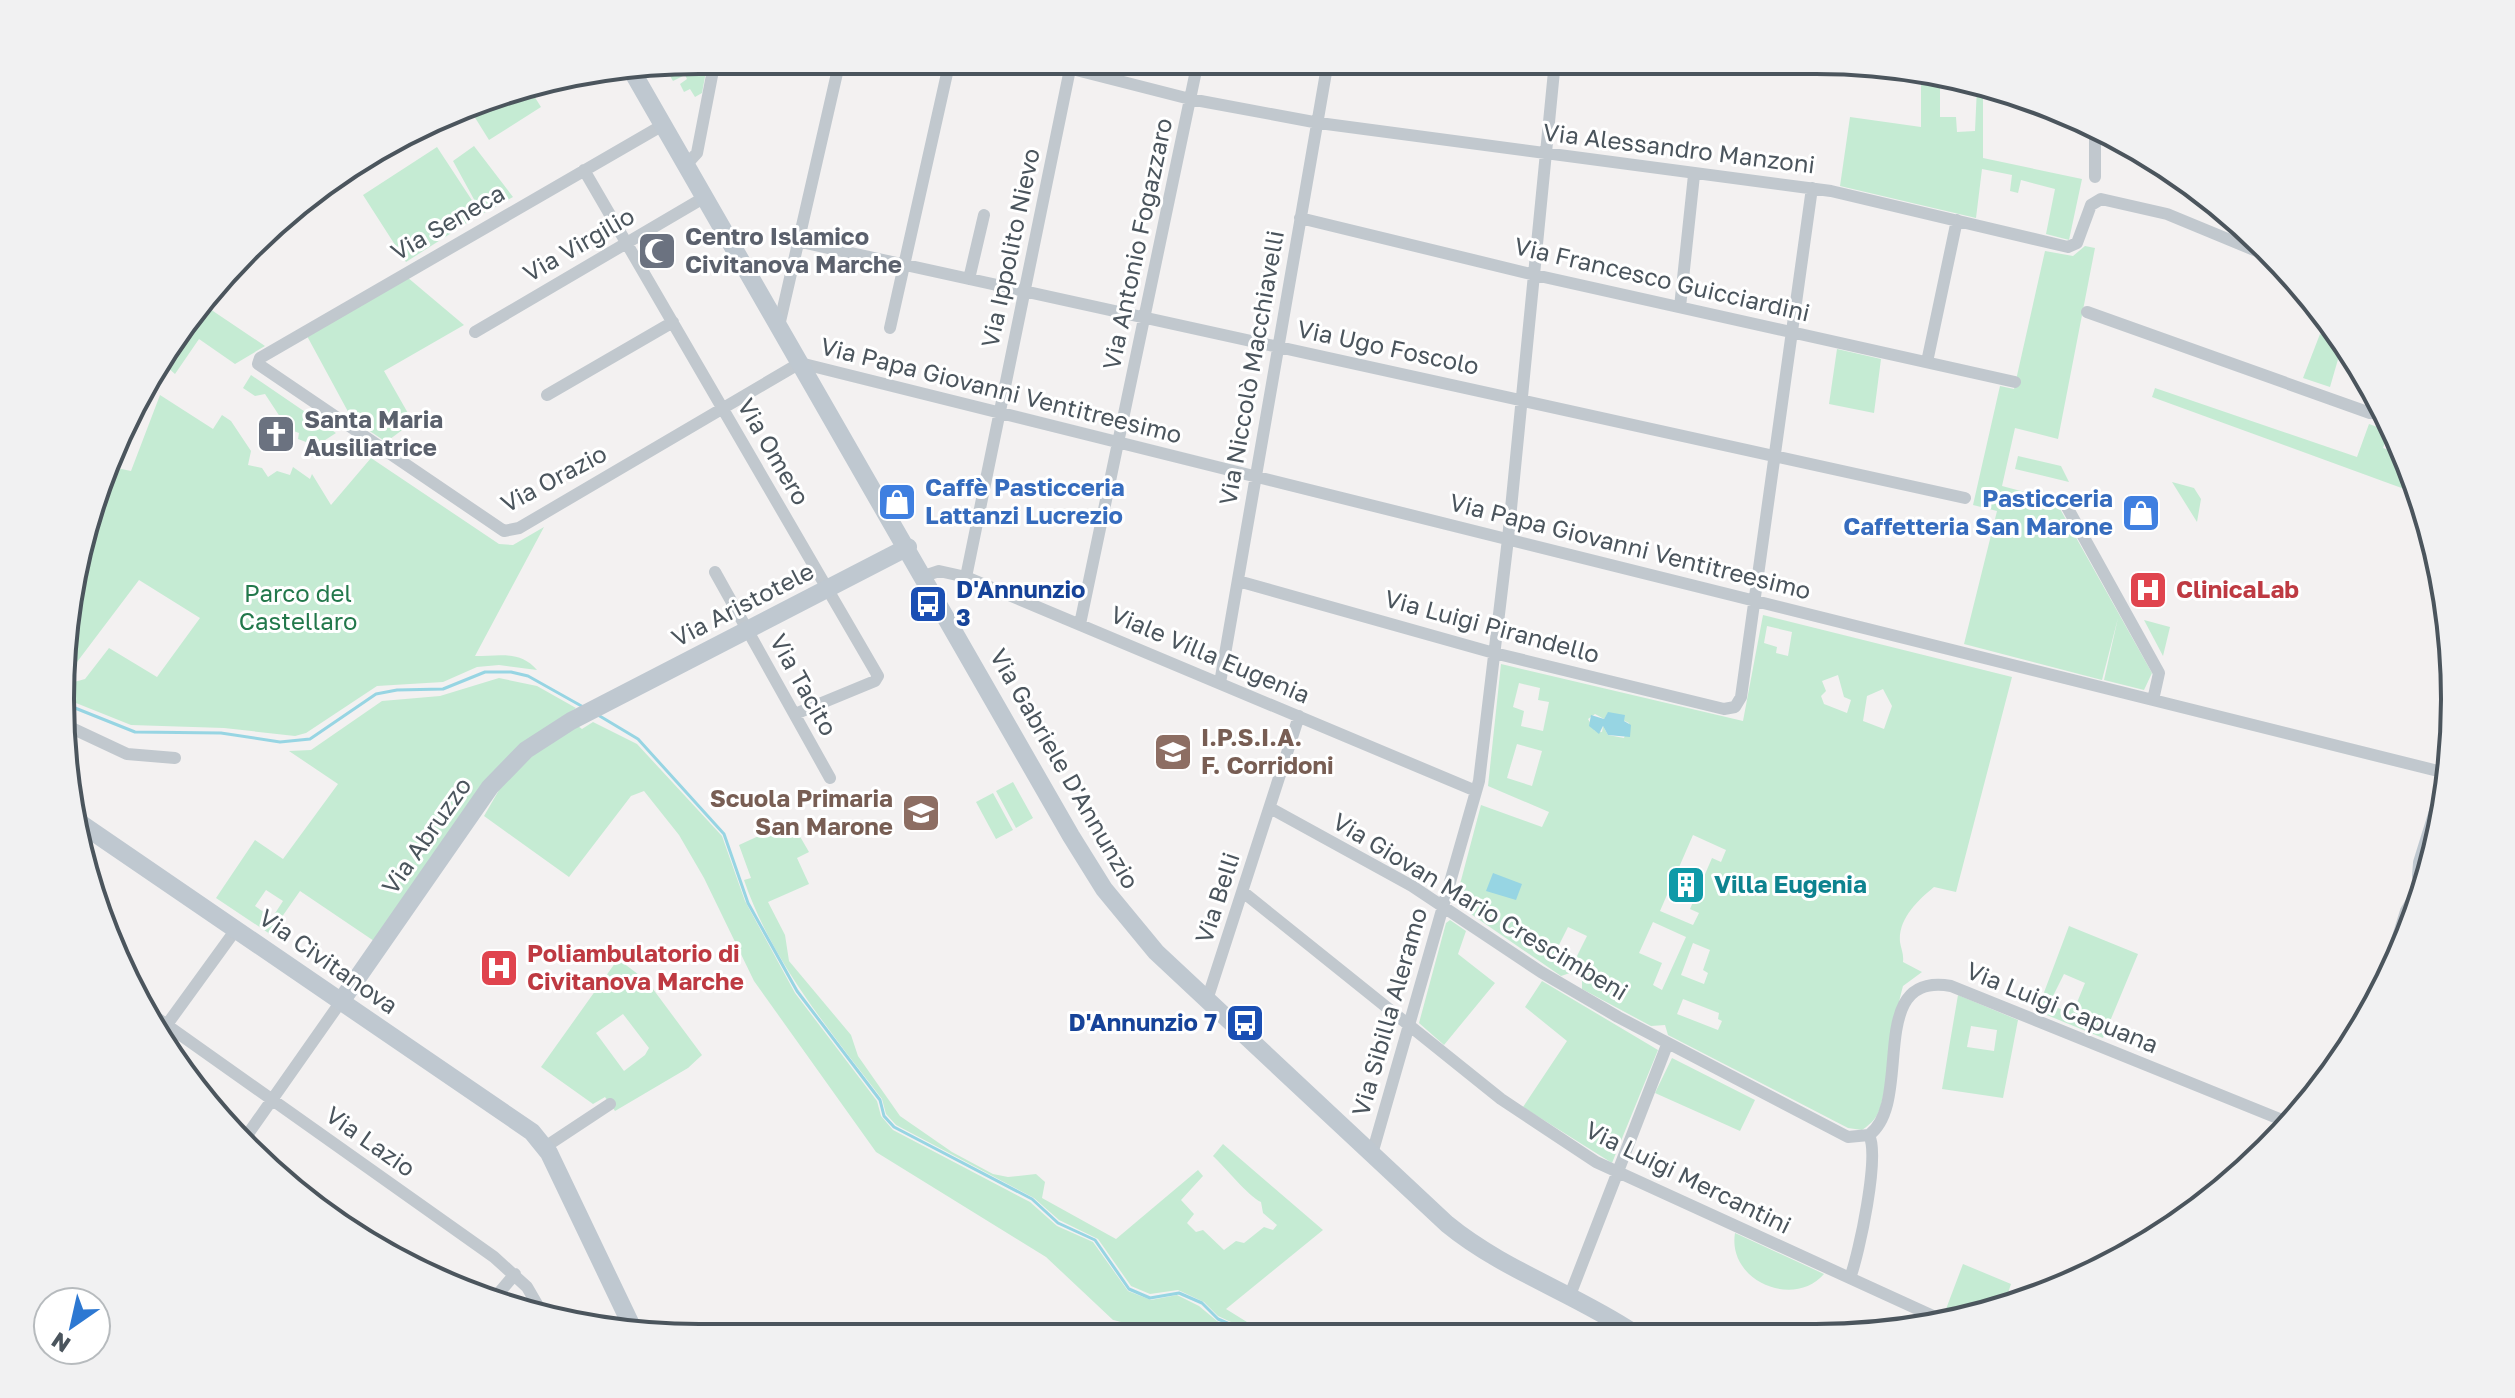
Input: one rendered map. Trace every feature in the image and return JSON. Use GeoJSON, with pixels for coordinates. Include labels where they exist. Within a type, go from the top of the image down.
{"type":"FeatureCollection","features":[{"type":"Feature","properties":{"kind":"main road","name":"Via Gabriele D'Annunzio"},"geometry":{"type":"LineString","coordinates":[[636,77],[778,316],[800,363],[1104,889],[1141,936],[1471,1243],[1619,1324]]}},
{"type":"Feature","properties":{"kind":"main road","name":"Via Aristotele"},"geometry":{"type":"LineString","coordinates":[[574,719],[908,547]]}},
{"type":"Feature","properties":{"kind":"main road","name":"Via Abruzzo"},"geometry":{"type":"LineString","coordinates":[[342,1000],[490,787],[526,750],[574,719]]}},
{"type":"Feature","properties":{"kind":"main road","name":"Via Civitanova"},"geometry":{"type":"LineString","coordinates":[[89,834],[124,851],[527,1128],[545,1147],[629,1320]]}},
{"type":"Feature","properties":{"kind":"street"},"geometry":{"type":"LineString","coordinates":[[686,165],[697,153],[712,74]]}},
{"type":"Feature","properties":{"kind":"street"},"geometry":{"type":"LineString","coordinates":[[778,316],[801,242],[837,74]]}},
{"type":"Feature","properties":{"kind":"street"},"geometry":{"type":"LineString","coordinates":[[890,328],[947,74]]}},
{"type":"Feature","properties":{"kind":"street","name":"Via Ippolito Nievo"},"geometry":{"type":"LineString","coordinates":[[966,577],[1069,74]]}},
{"type":"Feature","properties":{"kind":"street","name":"Via Alessandro Manzoni"},"geometry":{"type":"LineString","coordinates":[[1090,74],[1190,99],[1319,123],[1694,175],[1812,188],[2072,247],[2079,240],[2091,205],[2101,199],[2167,214],[2248,247]]}},
{"type":"Feature","properties":{"kind":"street","name":"Via Antonio Fogazzaro"},"geometry":{"type":"LineString","coordinates":[[1080,624],[1195,74]]}},
{"type":"Feature","properties":{"kind":"street","name":"Via Niccolò Macchiavelli"},"geometry":{"type":"LineString","coordinates":[[1220,683],[1326,74]]}},
{"type":"Feature","properties":{"kind":"street","name":"Via Sibilla Aleramo"},"geometry":{"type":"LineString","coordinates":[[1372,1154],[1476,791],[1508,539],[1554,74]]}},
{"type":"Feature","properties":{"kind":"street","name":"Via Seneca"},"geometry":{"type":"LineString","coordinates":[[258,362],[663,125]]}},
{"type":"Feature","properties":{"kind":"street"},"geometry":{"type":"LineString","coordinates":[[2095,140],[2095,177]]}},
{"type":"Feature","properties":{"kind":"street","name":"Via Omero"},"geometry":{"type":"LineString","coordinates":[[584,170],[877,678],[795,714]]}},
{"type":"Feature","properties":{"kind":"street"},"geometry":{"type":"LineString","coordinates":[[1680,307],[1694,175]]}},
{"type":"Feature","properties":{"kind":"street"},"geometry":{"type":"LineString","coordinates":[[1756,601],[1812,188]]}},
{"type":"Feature","properties":{"kind":"street","name":"Via Virgilio"},"geometry":{"type":"LineString","coordinates":[[475,332],[705,197]]}},
{"type":"Feature","properties":{"kind":"street"},"geometry":{"type":"LineString","coordinates":[[969,279],[984,215]]}},
{"type":"Feature","properties":{"kind":"street","name":"Via Francesco Guicciardini"},"geometry":{"type":"LineString","coordinates":[[1300,218],[1535,275],[2015,382]]}},
{"type":"Feature","properties":{"kind":"street"},"geometry":{"type":"LineString","coordinates":[[1927,362],[1957,220]]}},
{"type":"Feature","properties":{"kind":"street","name":"Via Ugo Foscolo"},"geometry":{"type":"LineString","coordinates":[[801,242],[1965,498]]}},
{"type":"Feature","properties":{"kind":"street"},"geometry":{"type":"LineString","coordinates":[[2087,312],[2371,413]]}},
{"type":"Feature","properties":{"kind":"street"},"geometry":{"type":"LineString","coordinates":[[547,395],[673,322]]}},
{"type":"Feature","properties":{"kind":"street","name":"Via Orazio"},"geometry":{"type":"LineString","coordinates":[[258,362],[504,531],[519,528],[800,363]]}},
{"type":"Feature","properties":{"kind":"street","name":"Via Papa Giovanni Ventitreesimo"},"geometry":{"type":"LineString","coordinates":[[800,363],[2437,771]]}},
{"type":"Feature","properties":{"kind":"street"},"geometry":{"type":"LineString","coordinates":[[2067,507],[2159,673],[2153,700]]}},
{"type":"Feature","properties":{"kind":"street","name":"Viale Villa Eugenia"},"geometry":{"type":"LineString","coordinates":[[924,576],[939,571],[966,577],[1476,791]]}},
{"type":"Feature","properties":{"kind":"street","name":"Via Tacito"},"geometry":{"type":"LineString","coordinates":[[715,572],[830,778]]}},
{"type":"Feature","properties":{"kind":"street","name":"Via Luigi Pirandello"},"geometry":{"type":"LineString","coordinates":[[1238,581],[1494,653],[1724,709],[1735,707],[1741,697],[1756,601]]}},
{"type":"Feature","properties":{"kind":"street","name":"Via Belli"},"geometry":{"type":"LineString","coordinates":[[1207,1000],[1299,716]]}},
{"type":"Feature","properties":{"kind":"street"},"geometry":{"type":"LineString","coordinates":[[75,730],[127,754],[175,758]]}},
{"type":"Feature","properties":{"kind":"street","name":"Via Giovan Mario Crescimbeni"},"geometry":{"type":"LineString","coordinates":[[1270,808],[1443,906],[1568,989],[1667,1045]]}},
{"type":"Feature","properties":{"kind":"street","name":"Via Luigi Mercantini"},"geometry":{"type":"LineString","coordinates":[[1243,892],[1523,1115],[1617,1172],[1928,1314]]}},
{"type":"Feature","properties":{"kind":"street"},"geometry":{"type":"LineString","coordinates":[[166,1025],[237,928]]}},
{"type":"Feature","properties":{"kind":"street","name":"Via Luigi Capuana"},"geometry":{"type":"LineString","coordinates":[[1850,1278],[1870,1174],[1873,1142],[1869,1135],[1885,1113],[1901,1009],[1915,988],[1930,984],[1951,986],[2279,1119]]}},
{"type":"Feature","properties":{"kind":"street"},"geometry":{"type":"LineString","coordinates":[[249,1132],[342,1000]]}},
{"type":"Feature","properties":{"kind":"street","name":"Via Lazio"},"geometry":{"type":"LineString","coordinates":[[171,1032],[272,1100],[515,1274],[538,1303]]}},
{"type":"Feature","properties":{"kind":"street"},"geometry":{"type":"LineString","coordinates":[[1570,1295],[1667,1045],[1839,1134],[1857,1138],[1869,1135]]}},
{"type":"Feature","properties":{"kind":"street"},"geometry":{"type":"LineString","coordinates":[[545,1147],[610,1104]]}},
{"type":"Feature","properties":{"kind":"street"},"geometry":{"type":"LineString","coordinates":[[500,1292],[515,1274]]}},
{"type":"Feature","properties":{"kind":"green space"},"geometry":{"type":"Polygon","coordinates":[[[706,74],[702,93],[695,97],[690,89],[684,92],[680,84],[687,79],[685,75],[673,81],[669,75],[706,74]]]}},
{"type":"Feature","properties":{"kind":"green space"},"geometry":{"type":"Polygon","coordinates":[[[1921,83],[1940,86],[1940,117],[1956,117],[1957,132],[1975,131],[1977,95],[1983,97],[1983,158],[2082,179],[2069,240],[2046,234],[2055,189],[2021,180],[2018,193],[2010,191],[2012,175],[1982,169],[1976,218],[1840,186],[1850,117],[1921,127],[1921,83]]]}},
{"type":"Feature","properties":{"kind":"green space"},"geometry":{"type":"Polygon","coordinates":[[[534,96],[541,107],[489,140],[474,116],[534,96]]]}},
{"type":"Feature","properties":{"kind":"green space"},"geometry":{"type":"Polygon","coordinates":[[[474,146],[513,197],[482,214],[453,161],[474,146]]]}},
{"type":"Feature","properties":{"kind":"green space"},"geometry":{"type":"Polygon","coordinates":[[[437,147],[481,214],[406,262],[363,195],[437,147]]]}},
{"type":"Feature","properties":{"kind":"green space"},"geometry":{"type":"Polygon","coordinates":[[[2085,246],[2095,248],[2058,439],[2015,428],[2002,486],[2055,500],[2152,673],[2144,690],[2104,680],[2118,618],[2102,680],[1964,644],[1997,511],[1973,505],[2000,386],[2014,389],[2045,251],[2073,256],[2085,246]]]}},
{"type":"Feature","properties":{"kind":"green space"},"geometry":{"type":"Polygon","coordinates":[[[407,277],[464,325],[384,371],[413,422],[386,442],[352,419],[307,336],[407,277]]]}},
{"type":"Feature","properties":{"kind":"green space"},"geometry":{"type":"Polygon","coordinates":[[[211,309],[265,346],[235,364],[199,339],[175,374],[169,369],[211,309]]]}},
{"type":"Feature","properties":{"kind":"green space"},"geometry":{"type":"Polygon","coordinates":[[[2320,334],[2324,336],[2339,357],[2330,387],[2303,378],[2320,334]]]}},
{"type":"Feature","properties":{"kind":"green space"},"geometry":{"type":"Polygon","coordinates":[[[1837,349],[1881,359],[1874,413],[1829,404],[1837,349]]]}},
{"type":"Feature","properties":{"kind":"green space"},"geometry":{"type":"Polygon","coordinates":[[[251,375],[336,433],[319,444],[319,439],[306,442],[298,439],[299,433],[288,429],[265,394],[255,396],[243,388],[251,375]]]}},
{"type":"Feature","properties":{"kind":"green space"},"geometry":{"type":"Polygon","coordinates":[[[2155,388],[2357,457],[2369,424],[2379,427],[2385,442],[2383,448],[2389,450],[2404,489],[2152,397],[2155,388]]]}},
{"type":"Feature","properties":{"kind":"green space","name":"Parco del Castellaro"},"geometry":{"type":"Polygon","coordinates":[[[160,395],[213,429],[222,415],[231,421],[251,451],[248,465],[262,468],[268,477],[277,471],[290,475],[293,467],[310,479],[312,474],[331,505],[371,458],[499,544],[513,545],[544,527],[475,656],[516,657],[524,659],[537,670],[499,665],[477,667],[443,682],[377,686],[306,733],[295,736],[224,728],[131,725],[74,702],[74,682],[85,679],[109,648],[157,677],[200,618],[139,580],[75,665],[79,617],[95,537],[119,468],[131,471],[160,395]]]}},
{"type":"Feature","properties":{"kind":"green space"},"geometry":{"type":"Polygon","coordinates":[[[2018,456],[2061,466],[2069,482],[2015,469],[2018,456]]]}},
{"type":"Feature","properties":{"kind":"green space"},"geometry":{"type":"Polygon","coordinates":[[[2172,482],[2194,488],[2201,499],[2197,522],[2172,482]]]}},
{"type":"Feature","properties":{"kind":"green space"},"geometry":{"type":"Polygon","coordinates":[[[1763,615],[2012,677],[1956,892],[1934,887],[1916,904],[1902,926],[1900,942],[1903,962],[1922,972],[1903,986],[1881,1105],[1874,1119],[1862,1130],[1848,1128],[1668,1035],[1665,1025],[1651,1026],[1582,989],[1582,981],[1570,973],[1561,976],[1455,903],[1481,805],[1542,827],[1549,812],[1488,786],[1501,664],[1743,721],[1763,615]],[[1767,626],[1764,643],[1777,647],[1776,653],[1788,656],[1792,632],[1767,626]],[[1838,675],[1822,681],[1826,691],[1821,696],[1824,704],[1847,713],[1851,700],[1844,697],[1838,675]],[[1519,683],[1513,707],[1524,711],[1521,726],[1543,731],[1549,702],[1538,700],[1540,688],[1519,683]],[[1883,689],[1867,696],[1863,721],[1884,729],[1892,706],[1883,689]],[[1608,713],[1604,719],[1595,714],[1588,719],[1595,731],[1602,732],[1603,726],[1608,735],[1624,738],[1629,723],[1608,713]],[[1517,744],[1507,778],[1532,786],[1542,751],[1517,744]],[[1693,835],[1660,911],[1693,925],[1699,913],[1690,909],[1712,858],[1721,862],[1726,850],[1693,835]],[[1653,922],[1639,953],[1662,963],[1653,985],[1662,990],[1686,937],[1653,922]],[[1568,927],[1555,953],[1574,962],[1587,936],[1568,927]],[[1693,943],[1681,975],[1704,984],[1708,973],[1703,970],[1710,950],[1693,943]],[[1683,999],[1677,1014],[1718,1030],[1722,1021],[1718,1019],[1719,1013],[1683,999]]]}},
{"type":"Feature","properties":{"kind":"green space"},"geometry":{"type":"Polygon","coordinates":[[[2144,620],[2170,627],[2163,656],[2144,620]]]}},
{"type":"Feature","properties":{"kind":"green space","name":"Parco del Castellaro"},"geometry":{"type":"Polygon","coordinates":[[[499,678],[537,686],[576,708],[551,724],[374,941],[300,891],[270,934],[216,898],[255,840],[283,859],[338,784],[289,751],[311,750],[382,701],[440,696],[499,678]],[[266,890],[255,906],[272,918],[283,901],[266,890]]]}},
{"type":"Feature","properties":{"kind":"green space"},"geometry":{"type":"Polygon","coordinates":[[[593,722],[637,744],[722,836],[745,901],[795,993],[877,1101],[881,1116],[893,1130],[1030,1202],[1057,1226],[1093,1242],[1128,1291],[1151,1300],[1177,1295],[1224,1324],[1129,1324],[1113,1320],[1046,1257],[876,1152],[754,981],[704,878],[679,835],[644,791],[631,796],[569,877],[484,816],[506,778],[541,748],[578,726],[582,729],[593,722]]]}},
{"type":"Feature","properties":{"kind":"green space"},"geometry":{"type":"Polygon","coordinates":[[[1013,782],[1033,818],[1016,828],[996,791],[1013,782]]]}},
{"type":"Feature","properties":{"kind":"green space"},"geometry":{"type":"Polygon","coordinates":[[[993,793],[1013,830],[996,839],[976,802],[993,793]]]}},
{"type":"Feature","properties":{"kind":"green space"},"geometry":{"type":"Polygon","coordinates":[[[791,821],[809,852],[797,858],[809,884],[768,902],[785,935],[789,961],[851,1035],[858,1056],[900,1116],[952,1152],[993,1174],[1008,1177],[1036,1174],[1045,1182],[1042,1198],[1116,1239],[1198,1170],[1203,1176],[1181,1200],[1194,1214],[1187,1223],[1196,1232],[1203,1230],[1224,1250],[1236,1241],[1244,1243],[1264,1227],[1273,1230],[1277,1225],[1263,1213],[1261,1202],[1213,1156],[1223,1144],[1323,1230],[1226,1309],[1250,1324],[1235,1324],[1218,1316],[1204,1302],[1178,1290],[1150,1294],[1131,1286],[1098,1239],[1059,1220],[1034,1198],[896,1125],[886,1114],[882,1099],[804,995],[770,939],[744,880],[751,878],[739,845],[791,821]]]}},
{"type":"Feature","properties":{"kind":"green space"},"geometry":{"type":"Polygon","coordinates":[[[1450,920],[1466,931],[1458,954],[1495,983],[1444,1045],[1419,1023],[1446,923],[1450,920]]]}},
{"type":"Feature","properties":{"kind":"green space"},"geometry":{"type":"Polygon","coordinates":[[[2069,926],[2138,954],[2103,1038],[2037,1011],[2069,926]],[[2064,974],[2049,1004],[2065,1011],[2069,1003],[2076,1005],[2085,983],[2064,974]]]}},
{"type":"Feature","properties":{"kind":"green space"},"geometry":{"type":"Polygon","coordinates":[[[618,959],[647,981],[702,1055],[688,1068],[615,1111],[605,1097],[593,1104],[541,1067],[618,959]],[[623,1014],[596,1033],[624,1071],[645,1055],[649,1048],[623,1014]]]}},
{"type":"Feature","properties":{"kind":"green space"},"geometry":{"type":"Polygon","coordinates":[[[1542,981],[1658,1050],[1612,1163],[1523,1107],[1567,1041],[1525,1007],[1542,981]]]}},
{"type":"Feature","properties":{"kind":"green space"},"geometry":{"type":"Polygon","coordinates":[[[1958,995],[2018,1020],[2003,1098],[1942,1089],[1958,995]],[[1971,1026],[1967,1047],[1994,1051],[1997,1030],[1971,1026]]]}},
{"type":"Feature","properties":{"kind":"green space"},"geometry":{"type":"Polygon","coordinates":[[[1672,1058],[1755,1100],[1740,1131],[1655,1093],[1672,1058]]]}},
{"type":"Feature","properties":{"kind":"green space"},"geometry":{"type":"Polygon","coordinates":[[[1735,1233],[1824,1274],[1811,1284],[1796,1289],[1765,1285],[1741,1265],[1735,1250],[1735,1233]]]}},
{"type":"Feature","properties":{"kind":"green space"},"geometry":{"type":"Polygon","coordinates":[[[1963,1264],[2011,1284],[2008,1294],[1946,1310],[1963,1264]]]}},
{"type":"Feature","properties":{"kind":"water"},"geometry":{"type":"Polygon","coordinates":[[[1608,712],[1625,715],[1624,721],[1631,725],[1630,737],[1608,735],[1603,726],[1599,734],[1589,726],[1591,715],[1604,719],[1608,712]]]}},
{"type":"Feature","properties":{"kind":"water"},"geometry":{"type":"Polygon","coordinates":[[[1493,873],[1522,884],[1516,900],[1486,891],[1493,873]]]}},
{"type":"Feature","properties":{"kind":"waterway"},"geometry":{"type":"LineString","coordinates":[[74,708],[135,732],[221,733],[280,742],[310,739],[376,694],[397,690],[443,689],[485,672],[511,672],[528,676],[585,708]]}},
{"type":"Feature","properties":{"kind":"waterway"},"geometry":{"type":"LineString","coordinates":[[598,715],[638,739],[724,834],[748,903],[797,991],[880,1100],[884,1116],[894,1127],[1032,1199],[1058,1223],[1095,1240],[1129,1289],[1150,1298],[1179,1293],[1202,1303],[1218,1319],[1230,1324]]}},
{"type":"Feature","properties":{"kind":"place","name":"Centro Islamico Civitanova Marche"},"geometry":{"type":"Point","coordinates":[657,251]}},
{"type":"Feature","properties":{"kind":"place","name":"Santa Maria Ausiliatrice"},"geometry":{"type":"Point","coordinates":[276,434]}},
{"type":"Feature","properties":{"kind":"place","name":"Caffè Pasticceria Lattanzi Lucrezio"},"geometry":{"type":"Point","coordinates":[897,502]}},
{"type":"Feature","properties":{"kind":"place","name":"Pasticceria Caffetteria San Marone"},"geometry":{"type":"Point","coordinates":[2141,513]}},
{"type":"Feature","properties":{"kind":"place","name":"ClinicaLab"},"geometry":{"type":"Point","coordinates":[2148,590]}},
{"type":"Feature","properties":{"kind":"place","name":"D'Annunzio 3"},"geometry":{"type":"Point","coordinates":[928,604]}},
{"type":"Feature","properties":{"kind":"place","name":"I.P.S.I.A. F. Corridoni"},"geometry":{"type":"Point","coordinates":[1173,752]}},
{"type":"Feature","properties":{"kind":"place","name":"Scuola Primaria San Marone"},"geometry":{"type":"Point","coordinates":[921,813]}},
{"type":"Feature","properties":{"kind":"place","name":"Villa Eugenia"},"geometry":{"type":"Point","coordinates":[1686,885]}},
{"type":"Feature","properties":{"kind":"place","name":"Poliambulatorio di Civitanova Marche"},"geometry":{"type":"Point","coordinates":[499,968]}},
{"type":"Feature","properties":{"kind":"place","name":"D'Annunzio 7"},"geometry":{"type":"Point","coordinates":[1245,1023]}}]}
